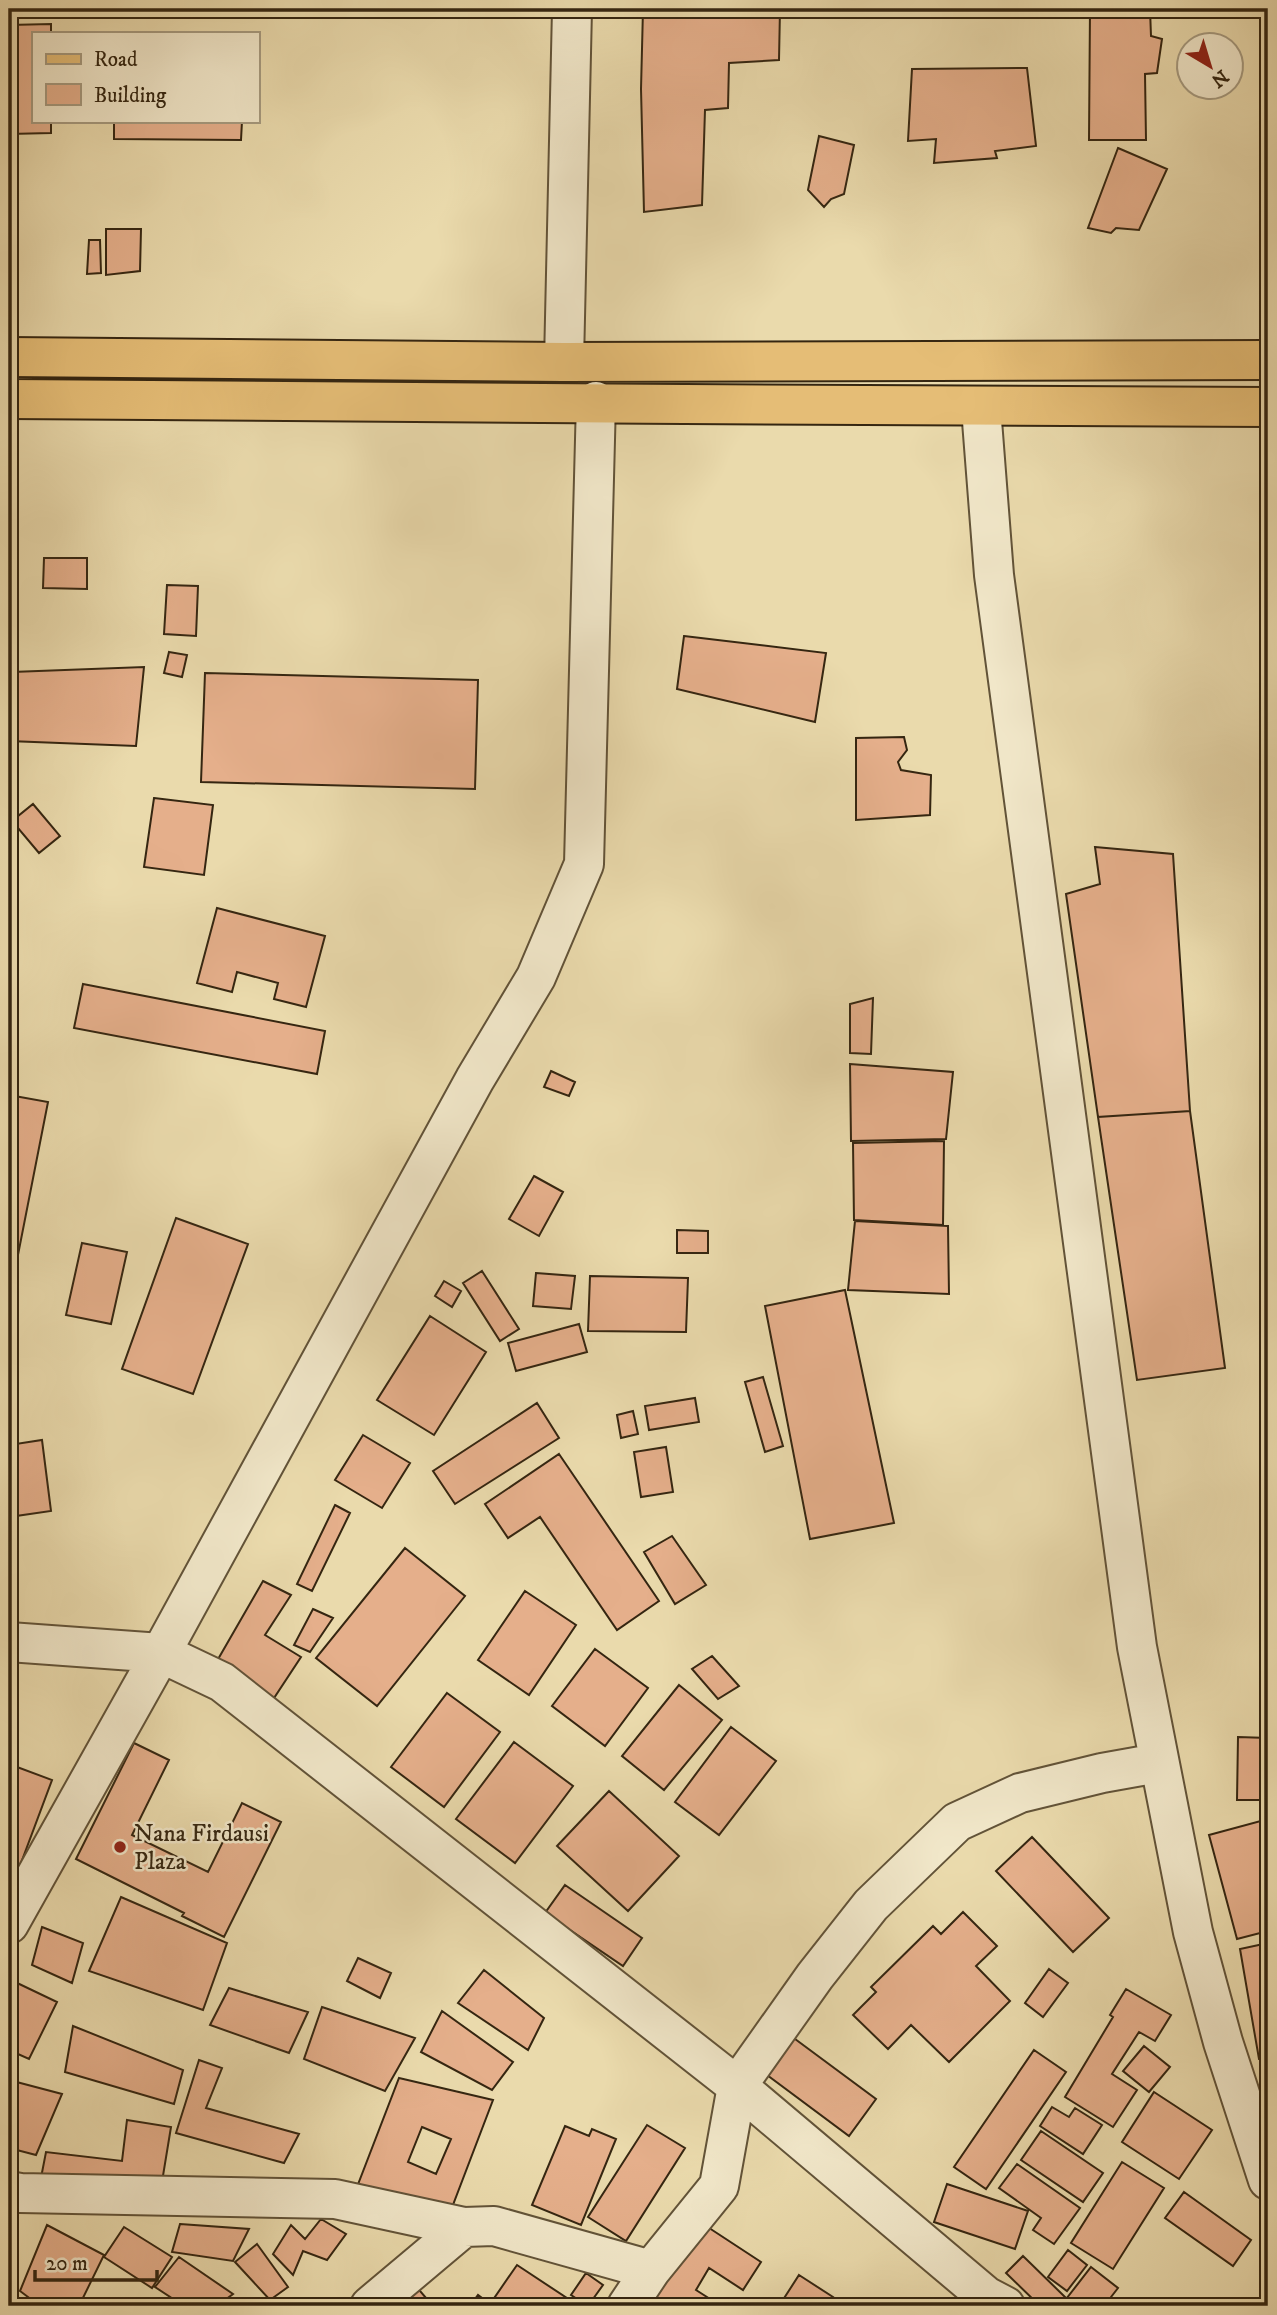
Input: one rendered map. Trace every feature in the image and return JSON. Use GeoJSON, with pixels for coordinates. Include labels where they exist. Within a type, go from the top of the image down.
{"type":"FeatureCollection","features":[{"type":"Feature","properties":{"kind":"main road"},"geometry":{"type":"LineString","coordinates":[[9,357],[564,362],[1268,360]]}},
{"type":"Feature","properties":{"kind":"main road"},"geometry":{"type":"LineString","coordinates":[[9,399],[596,401],[981,408],[1268,407]]}},
{"type":"Feature","properties":{"kind":"street"},"geometry":{"type":"LineString","coordinates":[[564,362],[572,9]]}},
{"type":"Feature","properties":{"kind":"street"},"geometry":{"type":"LineString","coordinates":[[9,1924],[161,1653],[475,1079],[536,977],[584,864],[596,401]]}},
{"type":"Feature","properties":{"kind":"street"},"geometry":{"type":"LineString","coordinates":[[981,408],[993,575],[1137,1647],[1193,1932],[1223,2042],[1268,2180]]}},
{"type":"Feature","properties":{"kind":"street"},"geometry":{"type":"LineString","coordinates":[[9,1642],[161,1653],[222,1682],[737,2086],[986,2296],[1005,2306]]}},
{"type":"Feature","properties":{"kind":"street"},"geometry":{"type":"LineString","coordinates":[[627,2306],[651,2270],[719,2186],[737,2086],[815,1976],[871,1905],[957,1822],[1020,1793],[1102,1773],[1158,1763]]}},
{"type":"Feature","properties":{"kind":"street"},"geometry":{"type":"LineString","coordinates":[[9,2191],[335,2199],[464,2227],[494,2227],[651,2270]]}},
{"type":"Feature","properties":{"kind":"street"},"geometry":{"type":"LineString","coordinates":[[370,2306],[464,2227]]}},
{"type":"Feature","properties":{"kind":"building"},"geometry":{"type":"Polygon","coordinates":[[[643,9],[780,9],[779,60],[729,63],[728,108],[705,110],[702,205],[644,212],[641,89],[643,9]]]}},
{"type":"Feature","properties":{"kind":"building"},"geometry":{"type":"Polygon","coordinates":[[[1090,9],[1150,9],[1151,36],[1162,39],[1157,73],[1145,74],[1146,140],[1089,140],[1090,9]]]}},
{"type":"Feature","properties":{"kind":"building"},"geometry":{"type":"Polygon","coordinates":[[[51,24],[51,32],[32,32],[32,122],[51,122],[51,133],[9,134],[9,25],[51,24]]]}},
{"type":"Feature","properties":{"kind":"building"},"geometry":{"type":"Polygon","coordinates":[[[1027,68],[1036,146],[995,151],[997,158],[934,163],[936,139],[908,141],[912,69],[1027,68]]]}},
{"type":"Feature","properties":{"kind":"building"},"geometry":{"type":"Polygon","coordinates":[[[114,122],[242,122],[241,140],[114,139],[114,122]]]}},
{"type":"Feature","properties":{"kind":"building"},"geometry":{"type":"Polygon","coordinates":[[[819,136],[854,145],[844,194],[831,199],[824,207],[808,190],[819,136]]]}},
{"type":"Feature","properties":{"kind":"building"},"geometry":{"type":"Polygon","coordinates":[[[1118,148],[1167,169],[1139,230],[1116,228],[1111,233],[1088,228],[1118,148]]]}},
{"type":"Feature","properties":{"kind":"building"},"geometry":{"type":"Polygon","coordinates":[[[106,229],[141,229],[140,271],[106,275],[106,229]]]}},
{"type":"Feature","properties":{"kind":"building"},"geometry":{"type":"Polygon","coordinates":[[[89,240],[100,240],[101,273],[87,274],[89,240]]]}},
{"type":"Feature","properties":{"kind":"building"},"geometry":{"type":"Polygon","coordinates":[[[44,558],[87,558],[87,589],[43,588],[44,558]]]}},
{"type":"Feature","properties":{"kind":"building"},"geometry":{"type":"Polygon","coordinates":[[[167,585],[198,586],[196,636],[164,634],[167,585]]]}},
{"type":"Feature","properties":{"kind":"building"},"geometry":{"type":"Polygon","coordinates":[[[684,636],[826,653],[815,722],[677,689],[684,636]]]}},
{"type":"Feature","properties":{"kind":"building"},"geometry":{"type":"Polygon","coordinates":[[[169,652],[187,655],[182,677],[164,673],[169,652]]]}},
{"type":"Feature","properties":{"kind":"building"},"geometry":{"type":"Polygon","coordinates":[[[144,667],[136,746],[9,741],[9,685],[12,672],[144,667]]]}},
{"type":"Feature","properties":{"kind":"building"},"geometry":{"type":"Polygon","coordinates":[[[205,673],[478,680],[475,789],[201,782],[205,673]]]}},
{"type":"Feature","properties":{"kind":"building"},"geometry":{"type":"Polygon","coordinates":[[[904,737],[907,750],[898,762],[901,770],[931,775],[930,815],[856,820],[856,738],[904,737]]]}},
{"type":"Feature","properties":{"kind":"building"},"geometry":{"type":"Polygon","coordinates":[[[154,798],[213,805],[204,875],[144,867],[154,798]]]}},
{"type":"Feature","properties":{"kind":"building"},"geometry":{"type":"Polygon","coordinates":[[[33,804],[60,836],[39,853],[12,821],[33,804]]]}},
{"type":"Feature","properties":{"kind":"building"},"geometry":{"type":"Polygon","coordinates":[[[1095,847],[1173,854],[1190,1111],[1098,1117],[1066,894],[1100,884],[1095,847]]]}},
{"type":"Feature","properties":{"kind":"building"},"geometry":{"type":"Polygon","coordinates":[[[217,908],[325,936],[306,1007],[274,999],[278,983],[237,972],[232,992],[197,983],[217,908]]]}},
{"type":"Feature","properties":{"kind":"building"},"geometry":{"type":"Polygon","coordinates":[[[83,984],[325,1031],[317,1074],[74,1028],[83,984]]]}},
{"type":"Feature","properties":{"kind":"building"},"geometry":{"type":"Polygon","coordinates":[[[873,998],[871,1054],[850,1053],[850,1004],[873,998]]]}},
{"type":"Feature","properties":{"kind":"building"},"geometry":{"type":"Polygon","coordinates":[[[850,1064],[953,1072],[946,1139],[851,1141],[850,1064]]]}},
{"type":"Feature","properties":{"kind":"building"},"geometry":{"type":"Polygon","coordinates":[[[551,1071],[575,1082],[569,1096],[544,1087],[551,1071]]]}},
{"type":"Feature","properties":{"kind":"building"},"geometry":{"type":"Polygon","coordinates":[[[9,1095],[48,1102],[17,1260],[9,1259],[9,1095]]]}},
{"type":"Feature","properties":{"kind":"building"},"geometry":{"type":"Polygon","coordinates":[[[1190,1111],[1225,1368],[1137,1380],[1098,1117],[1190,1111]]]}},
{"type":"Feature","properties":{"kind":"building"},"geometry":{"type":"Polygon","coordinates":[[[944,1141],[943,1225],[854,1220],[853,1143],[944,1141]]]}},
{"type":"Feature","properties":{"kind":"building"},"geometry":{"type":"Polygon","coordinates":[[[534,1176],[563,1192],[539,1236],[509,1219],[534,1176]]]}},
{"type":"Feature","properties":{"kind":"building"},"geometry":{"type":"Polygon","coordinates":[[[176,1218],[248,1244],[193,1394],[122,1369],[176,1218]]]}},
{"type":"Feature","properties":{"kind":"building"},"geometry":{"type":"Polygon","coordinates":[[[855,1221],[948,1226],[949,1294],[848,1290],[855,1221]]]}},
{"type":"Feature","properties":{"kind":"building"},"geometry":{"type":"Polygon","coordinates":[[[677,1230],[708,1231],[708,1253],[677,1253],[677,1230]]]}},
{"type":"Feature","properties":{"kind":"building"},"geometry":{"type":"Polygon","coordinates":[[[82,1243],[127,1252],[111,1324],[66,1315],[82,1243]]]}},
{"type":"Feature","properties":{"kind":"building"},"geometry":{"type":"Polygon","coordinates":[[[482,1271],[519,1329],[500,1341],[463,1283],[482,1271]]]}},
{"type":"Feature","properties":{"kind":"building"},"geometry":{"type":"Polygon","coordinates":[[[536,1273],[575,1276],[571,1309],[533,1306],[536,1273]]]}},
{"type":"Feature","properties":{"kind":"building"},"geometry":{"type":"Polygon","coordinates":[[[590,1276],[688,1278],[686,1332],[588,1331],[590,1276]]]}},
{"type":"Feature","properties":{"kind":"building"},"geometry":{"type":"Polygon","coordinates":[[[444,1281],[461,1291],[452,1307],[435,1296],[444,1281]]]}},
{"type":"Feature","properties":{"kind":"building"},"geometry":{"type":"Polygon","coordinates":[[[845,1290],[894,1523],[810,1539],[765,1306],[845,1290]]]}},
{"type":"Feature","properties":{"kind":"building"},"geometry":{"type":"Polygon","coordinates":[[[430,1316],[486,1352],[434,1435],[377,1400],[430,1316]]]}},
{"type":"Feature","properties":{"kind":"building"},"geometry":{"type":"Polygon","coordinates":[[[579,1324],[587,1352],[516,1371],[508,1343],[579,1324]]]}},
{"type":"Feature","properties":{"kind":"building"},"geometry":{"type":"Polygon","coordinates":[[[763,1377],[783,1446],[765,1452],[745,1382],[763,1377]]]}},
{"type":"Feature","properties":{"kind":"building"},"geometry":{"type":"Polygon","coordinates":[[[695,1398],[699,1422],[649,1430],[645,1406],[695,1398]]]}},
{"type":"Feature","properties":{"kind":"building"},"geometry":{"type":"Polygon","coordinates":[[[537,1403],[559,1438],[455,1504],[433,1471],[537,1403]]]}},
{"type":"Feature","properties":{"kind":"building"},"geometry":{"type":"Polygon","coordinates":[[[633,1411],[638,1434],[621,1438],[617,1415],[633,1411]]]}},
{"type":"Feature","properties":{"kind":"building"},"geometry":{"type":"Polygon","coordinates":[[[363,1435],[410,1463],[382,1508],[335,1480],[363,1435]]]}},
{"type":"Feature","properties":{"kind":"building"},"geometry":{"type":"Polygon","coordinates":[[[42,1440],[51,1511],[9,1517],[9,1445],[42,1440]]]}},
{"type":"Feature","properties":{"kind":"building"},"geometry":{"type":"Polygon","coordinates":[[[666,1447],[673,1492],[641,1497],[634,1452],[666,1447]]]}},
{"type":"Feature","properties":{"kind":"building"},"geometry":{"type":"Polygon","coordinates":[[[559,1454],[659,1601],[617,1630],[540,1517],[508,1538],[485,1504],[559,1454]]]}},
{"type":"Feature","properties":{"kind":"building"},"geometry":{"type":"Polygon","coordinates":[[[335,1505],[350,1513],[312,1591],[297,1584],[335,1505]]]}},
{"type":"Feature","properties":{"kind":"building"},"geometry":{"type":"Polygon","coordinates":[[[672,1536],[706,1585],[675,1604],[644,1552],[672,1536]]]}},
{"type":"Feature","properties":{"kind":"building"},"geometry":{"type":"Polygon","coordinates":[[[405,1548],[465,1596],[377,1706],[316,1658],[405,1548]]]}},
{"type":"Feature","properties":{"kind":"building"},"geometry":{"type":"Polygon","coordinates":[[[263,1581],[291,1595],[265,1635],[301,1657],[274,1698],[217,1661],[263,1581]]]}},
{"type":"Feature","properties":{"kind":"building"},"geometry":{"type":"Polygon","coordinates":[[[525,1591],[576,1625],[529,1695],[478,1660],[525,1591]]]}},
{"type":"Feature","properties":{"kind":"building"},"geometry":{"type":"Polygon","coordinates":[[[313,1609],[333,1618],[310,1652],[294,1645],[313,1609]]]}},
{"type":"Feature","properties":{"kind":"building"},"geometry":{"type":"Polygon","coordinates":[[[595,1649],[648,1688],[605,1746],[552,1706],[595,1649]]]}},
{"type":"Feature","properties":{"kind":"building"},"geometry":{"type":"Polygon","coordinates":[[[712,1656],[739,1686],[718,1699],[692,1669],[712,1656]]]}},
{"type":"Feature","properties":{"kind":"building"},"geometry":{"type":"Polygon","coordinates":[[[679,1685],[722,1720],[664,1790],[622,1756],[679,1685]]]}},
{"type":"Feature","properties":{"kind":"building"},"geometry":{"type":"Polygon","coordinates":[[[447,1693],[500,1732],[444,1807],[391,1767],[447,1693]]]}},
{"type":"Feature","properties":{"kind":"building"},"geometry":{"type":"Polygon","coordinates":[[[731,1727],[776,1761],[719,1835],[675,1802],[731,1727]]]}},
{"type":"Feature","properties":{"kind":"building"},"geometry":{"type":"Polygon","coordinates":[[[1238,1737],[1268,1738],[1268,1800],[1237,1800],[1238,1737]]]}},
{"type":"Feature","properties":{"kind":"building"},"geometry":{"type":"Polygon","coordinates":[[[514,1742],[573,1786],[515,1863],[456,1819],[514,1742]]]}},
{"type":"Feature","properties":{"kind":"building","name":"Nana Firdausi Plaza"},"geometry":{"type":"Polygon","coordinates":[[[134,1743],[169,1760],[132,1835],[208,1872],[242,1803],[281,1822],[224,1937],[182,1916],[184,1913],[76,1859],[134,1743]]]}},
{"type":"Feature","properties":{"kind":"building"},"geometry":{"type":"Polygon","coordinates":[[[9,1764],[52,1780],[15,1879],[9,1876],[9,1764]]]}},
{"type":"Feature","properties":{"kind":"building"},"geometry":{"type":"Polygon","coordinates":[[[609,1791],[679,1856],[628,1911],[557,1846],[609,1791]]]}},
{"type":"Feature","properties":{"kind":"building"},"geometry":{"type":"Polygon","coordinates":[[[1268,1819],[1268,1931],[1237,1939],[1209,1835],[1268,1819]]]}},
{"type":"Feature","properties":{"kind":"building"},"geometry":{"type":"Polygon","coordinates":[[[1032,1837],[1109,1918],[1073,1952],[996,1871],[1032,1837]]]}},
{"type":"Feature","properties":{"kind":"building"},"geometry":{"type":"Polygon","coordinates":[[[565,1885],[642,1938],[623,1966],[545,1913],[565,1885]]]}},
{"type":"Feature","properties":{"kind":"building"},"geometry":{"type":"Polygon","coordinates":[[[121,1897],[227,1943],[203,2010],[89,1971],[121,1897]]]}},
{"type":"Feature","properties":{"kind":"building"},"geometry":{"type":"Polygon","coordinates":[[[963,1912],[997,1946],[976,1966],[1010,2001],[949,2062],[911,2025],[888,2049],[853,2015],[876,1992],[871,1987],[933,1926],[941,1934],[963,1912]]]}},
{"type":"Feature","properties":{"kind":"building"},"geometry":{"type":"Polygon","coordinates":[[[42,1927],[83,1943],[72,1983],[32,1965],[42,1927]]]}},
{"type":"Feature","properties":{"kind":"building"},"geometry":{"type":"Polygon","coordinates":[[[1268,1943],[1268,2058],[1259,2059],[1240,1949],[1268,1943]]]}},
{"type":"Feature","properties":{"kind":"building"},"geometry":{"type":"Polygon","coordinates":[[[358,1958],[391,1973],[380,1998],[347,1981],[358,1958]]]}},
{"type":"Feature","properties":{"kind":"building"},"geometry":{"type":"Polygon","coordinates":[[[1049,1969],[1068,1983],[1043,2017],[1025,2003],[1049,1969]]]}},
{"type":"Feature","properties":{"kind":"building"},"geometry":{"type":"Polygon","coordinates":[[[484,1970],[544,2018],[528,2050],[458,2003],[484,1970]]]}},
{"type":"Feature","properties":{"kind":"building"},"geometry":{"type":"Polygon","coordinates":[[[13,1981],[57,2002],[29,2059],[9,2050],[9,1990],[13,1981]]]}},
{"type":"Feature","properties":{"kind":"building"},"geometry":{"type":"Polygon","coordinates":[[[229,1988],[308,2012],[289,2053],[210,2025],[229,1988]]]}},
{"type":"Feature","properties":{"kind":"building"},"geometry":{"type":"Polygon","coordinates":[[[1126,1989],[1171,2015],[1155,2041],[1139,2032],[1112,2074],[1137,2090],[1113,2127],[1065,2097],[1113,2017],[1110,2015],[1126,1989]]]}},
{"type":"Feature","properties":{"kind":"building"},"geometry":{"type":"Polygon","coordinates":[[[322,2007],[415,2038],[385,2091],[304,2059],[322,2007]]]}},
{"type":"Feature","properties":{"kind":"building"},"geometry":{"type":"Polygon","coordinates":[[[442,2011],[513,2062],[492,2090],[421,2052],[442,2011]]]}},
{"type":"Feature","properties":{"kind":"building"},"geometry":{"type":"Polygon","coordinates":[[[73,2026],[183,2070],[174,2104],[65,2072],[73,2026]]]}},
{"type":"Feature","properties":{"kind":"building"},"geometry":{"type":"Polygon","coordinates":[[[791,2036],[876,2099],[849,2136],[763,2072],[791,2036]]]}},
{"type":"Feature","properties":{"kind":"building"},"geometry":{"type":"Polygon","coordinates":[[[1144,2046],[1170,2067],[1149,2092],[1123,2071],[1144,2046]]]}},
{"type":"Feature","properties":{"kind":"building"},"geometry":{"type":"Polygon","coordinates":[[[1034,2050],[1066,2072],[986,2189],[954,2167],[1034,2050]]]}},
{"type":"Feature","properties":{"kind":"building"},"geometry":{"type":"Polygon","coordinates":[[[199,2060],[222,2068],[206,2108],[299,2134],[284,2163],[176,2133],[199,2060]]]}},
{"type":"Feature","properties":{"kind":"building"},"geometry":{"type":"Polygon","coordinates":[[[399,2078],[493,2100],[451,2210],[357,2187],[399,2078]],[[422,2127],[408,2162],[436,2174],[451,2139],[422,2127]]]}},
{"type":"Feature","properties":{"kind":"building"},"geometry":{"type":"Polygon","coordinates":[[[9,2080],[62,2094],[36,2155],[9,2148],[9,2080]]]}},
{"type":"Feature","properties":{"kind":"building"},"geometry":{"type":"Polygon","coordinates":[[[1154,2092],[1212,2130],[1179,2179],[1122,2142],[1154,2092]]]}},
{"type":"Feature","properties":{"kind":"building"},"geometry":{"type":"Polygon","coordinates":[[[1052,2107],[1069,2117],[1075,2108],[1102,2125],[1083,2154],[1040,2126],[1052,2107]]]}},
{"type":"Feature","properties":{"kind":"building"},"geometry":{"type":"Polygon","coordinates":[[[127,2120],[171,2127],[161,2188],[39,2188],[46,2152],[122,2161],[127,2120]]]}},
{"type":"Feature","properties":{"kind":"building"},"geometry":{"type":"Polygon","coordinates":[[[647,2125],[685,2148],[626,2241],[588,2217],[647,2125]]]}},
{"type":"Feature","properties":{"kind":"building"},"geometry":{"type":"Polygon","coordinates":[[[565,2126],[589,2136],[592,2129],[616,2139],[581,2225],[532,2205],[565,2126]]]}},
{"type":"Feature","properties":{"kind":"building"},"geometry":{"type":"Polygon","coordinates":[[[1041,2131],[1103,2173],[1083,2202],[1021,2160],[1041,2131]]]}},
{"type":"Feature","properties":{"kind":"building"},"geometry":{"type":"Polygon","coordinates":[[[1122,2162],[1164,2188],[1113,2269],[1071,2243],[1122,2162]]]}},
{"type":"Feature","properties":{"kind":"building"},"geometry":{"type":"Polygon","coordinates":[[[1017,2164],[1080,2208],[1054,2244],[1033,2230],[1041,2218],[999,2188],[1017,2164]]]}},
{"type":"Feature","properties":{"kind":"building"},"geometry":{"type":"Polygon","coordinates":[[[947,2184],[1028,2211],[1015,2249],[934,2222],[947,2184]]]}},
{"type":"Feature","properties":{"kind":"building"},"geometry":{"type":"Polygon","coordinates":[[[1184,2192],[1251,2240],[1233,2266],[1165,2218],[1184,2192]]]}},
{"type":"Feature","properties":{"kind":"building"},"geometry":{"type":"Polygon","coordinates":[[[321,2219],[346,2234],[327,2260],[303,2251],[293,2275],[273,2254],[291,2225],[305,2239],[321,2219]]]}},
{"type":"Feature","properties":{"kind":"building"},"geometry":{"type":"Polygon","coordinates":[[[700,2222],[761,2262],[743,2290],[709,2268],[696,2290],[721,2306],[660,2306],[650,2300],[700,2222]]]}},
{"type":"Feature","properties":{"kind":"building"},"geometry":{"type":"Polygon","coordinates":[[[180,2224],[249,2229],[233,2261],[172,2252],[180,2224]]]}},
{"type":"Feature","properties":{"kind":"building"},"geometry":{"type":"Polygon","coordinates":[[[47,2225],[104,2255],[79,2306],[40,2306],[20,2291],[47,2225]]]}},
{"type":"Feature","properties":{"kind":"building"},"geometry":{"type":"Polygon","coordinates":[[[124,2227],[172,2257],[152,2288],[104,2257],[124,2227]]]}},
{"type":"Feature","properties":{"kind":"building"},"geometry":{"type":"Polygon","coordinates":[[[257,2244],[288,2287],[270,2300],[235,2262],[257,2244]]]}},
{"type":"Feature","properties":{"kind":"building"},"geometry":{"type":"Polygon","coordinates":[[[1068,2250],[1087,2265],[1067,2291],[1048,2277],[1068,2250]]]}},
{"type":"Feature","properties":{"kind":"building"},"geometry":{"type":"Polygon","coordinates":[[[1023,2256],[1065,2297],[1055,2306],[1040,2306],[1006,2273],[1023,2256]]]}},
{"type":"Feature","properties":{"kind":"building"},"geometry":{"type":"Polygon","coordinates":[[[179,2257],[233,2294],[217,2306],[184,2306],[155,2287],[179,2257]]]}},
{"type":"Feature","properties":{"kind":"building"},"geometry":{"type":"Polygon","coordinates":[[[517,2265],[579,2306],[470,2306],[478,2295],[490,2304],[517,2265]]]}},
{"type":"Feature","properties":{"kind":"building"},"geometry":{"type":"Polygon","coordinates":[[[1091,2267],[1118,2288],[1104,2306],[1067,2306],[1063,2303],[1091,2267]]]}},
{"type":"Feature","properties":{"kind":"building"},"geometry":{"type":"Polygon","coordinates":[[[586,2273],[603,2285],[588,2306],[571,2295],[586,2273]]]}},
{"type":"Feature","properties":{"kind":"building"},"geometry":{"type":"Polygon","coordinates":[[[799,2275],[833,2297],[827,2306],[779,2306],[799,2275]]]}},
{"type":"Feature","properties":{"kind":"building"},"geometry":{"type":"Polygon","coordinates":[[[414,2284],[433,2306],[388,2306],[414,2284]]]}},
{"type":"Feature","properties":{"kind":"place","name":"Nana Firdausi Plaza"},"geometry":{"type":"Point","coordinates":[120,1847]}}]}
